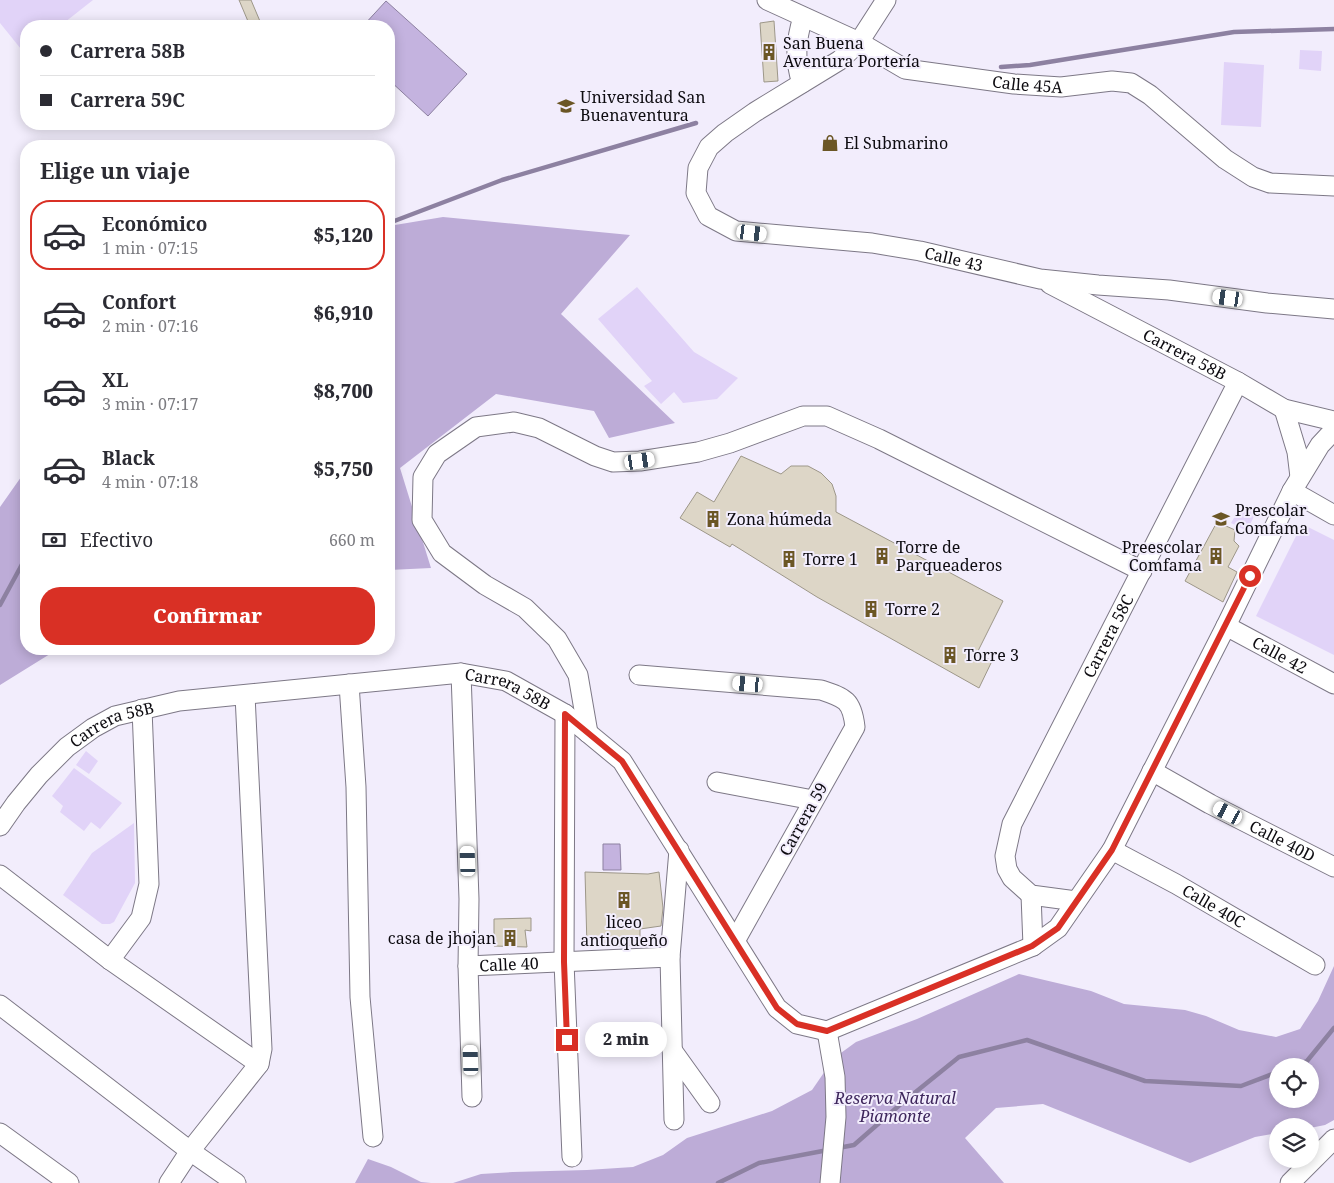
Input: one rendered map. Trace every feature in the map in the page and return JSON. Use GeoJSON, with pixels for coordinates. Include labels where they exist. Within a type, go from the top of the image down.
{"type":"FeatureCollection","features":[{"type":"Feature","properties":{"kind":"street","name":"Calle 45A"},"geometry":{"type":"LineString","coordinates":[[767,0],[859,42],[906,70],[968,79],[1061,87],[1112,81],[1131,83],[1150,95],[1225,159],[1253,177],[1270,184],[1334,186]]}},
{"type":"Feature","properties":{"kind":"street","name":"Calle 43"},"geometry":{"type":"LineString","coordinates":[[886,0],[859,42],[840,60],[755,112],[725,133],[709,148],[698,168],[696,193],[708,216],[736,231],[872,243],[920,251],[1040,279],[1169,290],[1267,303],[1334,309]]}},
{"type":"Feature","properties":{"kind":"street"},"geometry":{"type":"LineString","coordinates":[[802,83],[798,72],[796,54],[797,35],[803,17]]}},
{"type":"Feature","properties":{"kind":"street","name":"Carrera 58B"},"geometry":{"type":"LineString","coordinates":[[1040,279],[1238,382],[1284,409],[1334,421]]}},
{"type":"Feature","properties":{"kind":"street","name":"Carrera 58C"},"geometry":{"type":"LineString","coordinates":[[1031,895],[1012,878],[1007,869],[1004,856],[1012,824],[1238,382]]}},
{"type":"Feature","properties":{"kind":"street"},"geometry":{"type":"LineString","coordinates":[[1284,409],[1297,452],[1296,484]]}},
{"type":"Feature","properties":{"kind":"street"},"geometry":{"type":"LineString","coordinates":[[588,732],[578,675],[557,639],[525,608],[485,585],[442,553],[422,520],[423,477],[437,454],[476,427],[514,422],[539,428],[595,456],[613,462],[640,461],[698,452],[730,443],[803,416],[828,416],[879,439],[1142,571]]}},
{"type":"Feature","properties":{"kind":"street"},"geometry":{"type":"LineString","coordinates":[[830,1180],[836,1117],[835,1077],[827,1031],[1032,946],[1058,928],[1112,850],[1296,484],[1320,444],[1334,430]]}},
{"type":"Feature","properties":{"kind":"street"},"geometry":{"type":"LineString","coordinates":[[1296,484],[1334,515]]}},
{"type":"Feature","properties":{"kind":"street","name":"Calle 42"},"geometry":{"type":"LineString","coordinates":[[1226,626],[1334,684]]}},
{"type":"Feature","properties":{"kind":"street"},"geometry":{"type":"LineString","coordinates":[[461,673],[469,898],[468,966],[472,1097]]}},
{"type":"Feature","properties":{"kind":"street","name":"Carrera 58B"},"geometry":{"type":"LineString","coordinates":[[0,826],[39,775],[68,747],[93,728],[115,716],[179,701],[461,673],[506,681],[565,714],[622,761],[777,1008],[797,1024],[827,1031]]}},
{"type":"Feature","properties":{"kind":"street","name":"Carrera 59"},"geometry":{"type":"LineString","coordinates":[[639,675],[821,690],[843,697],[854,711],[855,727],[735,941]]}},
{"type":"Feature","properties":{"kind":"street"},"geometry":{"type":"LineString","coordinates":[[349,684],[356,787],[360,997],[373,1137]]}},
{"type":"Feature","properties":{"kind":"street"},"geometry":{"type":"LineString","coordinates":[[170,1183],[190,1152],[259,1064],[262,1049],[245,695]]}},
{"type":"Feature","properties":{"kind":"street"},"geometry":{"type":"LineString","coordinates":[[110,960],[141,918],[148,884],[142,709]]}},
{"type":"Feature","properties":{"kind":"street"},"geometry":{"type":"LineString","coordinates":[[565,714],[564,962],[572,1157]]}},
{"type":"Feature","properties":{"kind":"street","name":"Calle 40D"},"geometry":{"type":"LineString","coordinates":[[1152,771],[1210,804],[1334,867]]}},
{"type":"Feature","properties":{"kind":"street"},"geometry":{"type":"LineString","coordinates":[[717,782],[813,800]]}},
{"type":"Feature","properties":{"kind":"street"},"geometry":{"type":"LineString","coordinates":[[674,1120],[670,957],[679,850]]}},
{"type":"Feature","properties":{"kind":"street","name":"Calle 40C"},"geometry":{"type":"LineString","coordinates":[[1112,850],[1176,884],[1315,965]]}},
{"type":"Feature","properties":{"kind":"street"},"geometry":{"type":"LineString","coordinates":[[0,875],[110,960],[259,1064]]}},
{"type":"Feature","properties":{"kind":"street"},"geometry":{"type":"LineString","coordinates":[[1032,946],[1031,895],[1076,902]]}},
{"type":"Feature","properties":{"kind":"street","name":"Calle 40"},"geometry":{"type":"LineString","coordinates":[[468,966],[670,957]]}},
{"type":"Feature","properties":{"kind":"street"},"geometry":{"type":"LineString","coordinates":[[0,1005],[190,1152],[236,1183]]}},
{"type":"Feature","properties":{"kind":"street"},"geometry":{"type":"LineString","coordinates":[[672,1050],[710,1103]]}},
{"type":"Feature","properties":{"kind":"street"},"geometry":{"type":"LineString","coordinates":[[0,1133],[69,1183]]}},
{"type":"Feature","properties":{"kind":"street"},"geometry":{"type":"LineString","coordinates":[[1290,1183],[1334,1139]]}},
{"type":"Feature","properties":{"kind":"shaded area"},"geometry":{"type":"Polygon","coordinates":[[[0,0],[93,0],[68,20],[20,20],[20,48],[0,23],[0,0]]]}},
{"type":"Feature","properties":{"kind":"shaded area"},"geometry":{"type":"Polygon","coordinates":[[[386,1],[467,74],[428,116],[395,86],[395,20],[369,20],[386,1]]]}},
{"type":"Feature","properties":{"kind":"shaded area"},"geometry":{"type":"Polygon","coordinates":[[[1300,50],[1322,51],[1321,71],[1299,69],[1300,50]]]}},
{"type":"Feature","properties":{"kind":"shaded area"},"geometry":{"type":"Polygon","coordinates":[[[1224,62],[1264,65],[1261,127],[1221,125],[1224,62]]]}},
{"type":"Feature","properties":{"kind":"shaded area"},"geometry":{"type":"Polygon","coordinates":[[[637,287],[694,352],[738,378],[717,399],[683,403],[674,392],[661,404],[644,386],[652,381],[598,319],[637,287]]]}},
{"type":"Feature","properties":{"kind":"shaded area"},"geometry":{"type":"Polygon","coordinates":[[[1242,504],[1256,512],[1247,531],[1231,523],[1242,504]]]}},
{"type":"Feature","properties":{"kind":"shaded area"},"geometry":{"type":"Polygon","coordinates":[[[1302,524],[1334,540],[1334,655],[1256,616],[1302,524]]]}},
{"type":"Feature","properties":{"kind":"shaded area"},"geometry":{"type":"Polygon","coordinates":[[[86,751],[98,761],[89,774],[76,765],[86,751]]]}},
{"type":"Feature","properties":{"kind":"shaded area"},"geometry":{"type":"Polygon","coordinates":[[[74,768],[122,803],[100,829],[91,822],[84,831],[60,812],[63,806],[52,796],[74,768]]]}},
{"type":"Feature","properties":{"kind":"shaded area"},"geometry":{"type":"Polygon","coordinates":[[[134,823],[135,883],[114,922],[102,924],[63,895],[92,853],[134,823]]]}},
{"type":"Feature","properties":{"kind":"shaded area"},"geometry":{"type":"Polygon","coordinates":[[[603,844],[620,844],[621,870],[603,870],[603,844]]]}},
{"type":"Feature","properties":{"kind":"green space"},"geometry":{"type":"Polygon","coordinates":[[[443,217],[630,235],[561,314],[675,423],[609,438],[594,411],[496,394],[400,468],[431,568],[395,570],[395,225],[443,217]]]}},
{"type":"Feature","properties":{"kind":"green space"},"geometry":{"type":"Polygon","coordinates":[[[20,479],[20,655],[48,655],[0,685],[0,507],[20,479]]]}},
{"type":"Feature","properties":{"kind":"green space","name":"Reserva Natural Piamonte"},"geometry":{"type":"Polygon","coordinates":[[[1334,966],[1334,1120],[1319,1126],[1319,1118],[1269,1118],[1269,1134],[1255,1137],[1190,1163],[1043,1104],[996,1108],[965,1138],[1004,1183],[453,1183],[481,1174],[633,1167],[663,1155],[687,1138],[772,1111],[812,1090],[834,1058],[856,1042],[917,1019],[1019,974],[1091,991],[1124,1004],[1185,1010],[1206,1016],[1239,1030],[1276,1037],[1300,1029],[1318,1001],[1334,966]]]}},
{"type":"Feature","properties":{"kind":"green space"},"geometry":{"type":"Polygon","coordinates":[[[368,1159],[391,1167],[421,1182],[431,1183],[355,1183],[368,1159]]]}},
{"type":"Feature","properties":{"kind":"building"},"geometry":{"type":"Polygon","coordinates":[[[239,0],[251,0],[259,20],[247,20],[239,0]]]}},
{"type":"Feature","properties":{"kind":"building","name":"San Buena Aventura Portería"},"geometry":{"type":"Polygon","coordinates":[[[774,21],[778,81],[764,82],[760,23],[774,21]]]}},
{"type":"Feature","properties":{"kind":"building"},"geometry":{"type":"Polygon","coordinates":[[[741,456],[781,474],[791,466],[808,466],[821,473],[832,484],[836,496],[836,512],[1003,601],[977,653],[992,661],[979,688],[817,597],[732,544],[730,547],[680,518],[697,492],[714,502],[741,456]]]}},
{"type":"Feature","properties":{"kind":"building","name":"Preescolar Comfama"},"geometry":{"type":"Polygon","coordinates":[[[1217,522],[1235,530],[1234,541],[1239,546],[1228,567],[1237,572],[1223,602],[1185,581],[1217,522]]]}},
{"type":"Feature","properties":{"kind":"building","name":"liceo antioqueño"},"geometry":{"type":"Polygon","coordinates":[[[585,872],[648,874],[659,872],[663,908],[661,926],[640,929],[640,945],[587,947],[585,872]]]}},
{"type":"Feature","properties":{"kind":"building","name":"casa de jhojan"},"geometry":{"type":"Polygon","coordinates":[[[531,918],[531,931],[525,930],[527,947],[494,946],[494,919],[531,918]]]}},
{"type":"Feature","properties":{"kind":"waterway"},"geometry":{"type":"LineString","coordinates":[[1001,67],[1030,65],[1234,32],[1334,29]]}},
{"type":"Feature","properties":{"kind":"waterway"},"geometry":{"type":"LineString","coordinates":[[395,221],[502,180],[696,123]]}},
{"type":"Feature","properties":{"kind":"waterway"},"geometry":{"type":"LineString","coordinates":[[0,605],[20,568]]}},
{"type":"Feature","properties":{"kind":"waterway"},"geometry":{"type":"LineString","coordinates":[[1309,1058],[1334,1028]]}},
{"type":"Feature","properties":{"kind":"waterway"},"geometry":{"type":"LineString","coordinates":[[838,1148],[854,1145],[959,1057],[1027,1040],[1145,1081],[1241,1086],[1269,1075]]}},
{"type":"Feature","properties":{"kind":"waterway"},"geometry":{"type":"LineString","coordinates":[[718,1183],[759,1163],[828,1150]]}},
{"type":"Feature","properties":{"kind":"place","name":"San Buena Aventura Portería"},"geometry":{"type":"Point","coordinates":[769,52]}},
{"type":"Feature","properties":{"kind":"place","name":"Universidad San Buenaventura"},"geometry":{"type":"Point","coordinates":[566,106]}},
{"type":"Feature","properties":{"kind":"place","name":"El Submarino"},"geometry":{"type":"Point","coordinates":[830,143]}},
{"type":"Feature","properties":{"kind":"place","name":"Zona húmeda"},"geometry":{"type":"Point","coordinates":[713,519]}},
{"type":"Feature","properties":{"kind":"place","name":"Prescolar Comfama"},"geometry":{"type":"Point","coordinates":[1221,519]}},
{"type":"Feature","properties":{"kind":"place","name":"Torre de Parqueaderos"},"geometry":{"type":"Point","coordinates":[882,556]}},
{"type":"Feature","properties":{"kind":"place","name":"Preescolar Comfama"},"geometry":{"type":"Point","coordinates":[1216,556]}},
{"type":"Feature","properties":{"kind":"place","name":"Torre 1"},"geometry":{"type":"Point","coordinates":[789,559]}},
{"type":"Feature","properties":{"kind":"place","name":"Torre 2"},"geometry":{"type":"Point","coordinates":[871,609]}},
{"type":"Feature","properties":{"kind":"place","name":"Torre 3"},"geometry":{"type":"Point","coordinates":[950,655]}},
{"type":"Feature","properties":{"kind":"place","name":"liceo antioqueño"},"geometry":{"type":"Point","coordinates":[624,900]}},
{"type":"Feature","properties":{"kind":"place","name":"casa de jhojan"},"geometry":{"type":"Point","coordinates":[510,938]}},
{"type":"Feature","properties":{"kind":"route"},"geometry":{"type":"LineString","coordinates":[[567,1040],[564,962],[565,714],[622,761],[777,1008],[797,1024],[827,1031],[1032,946],[1058,928],[1112,850],[1250,576]]}}]}
